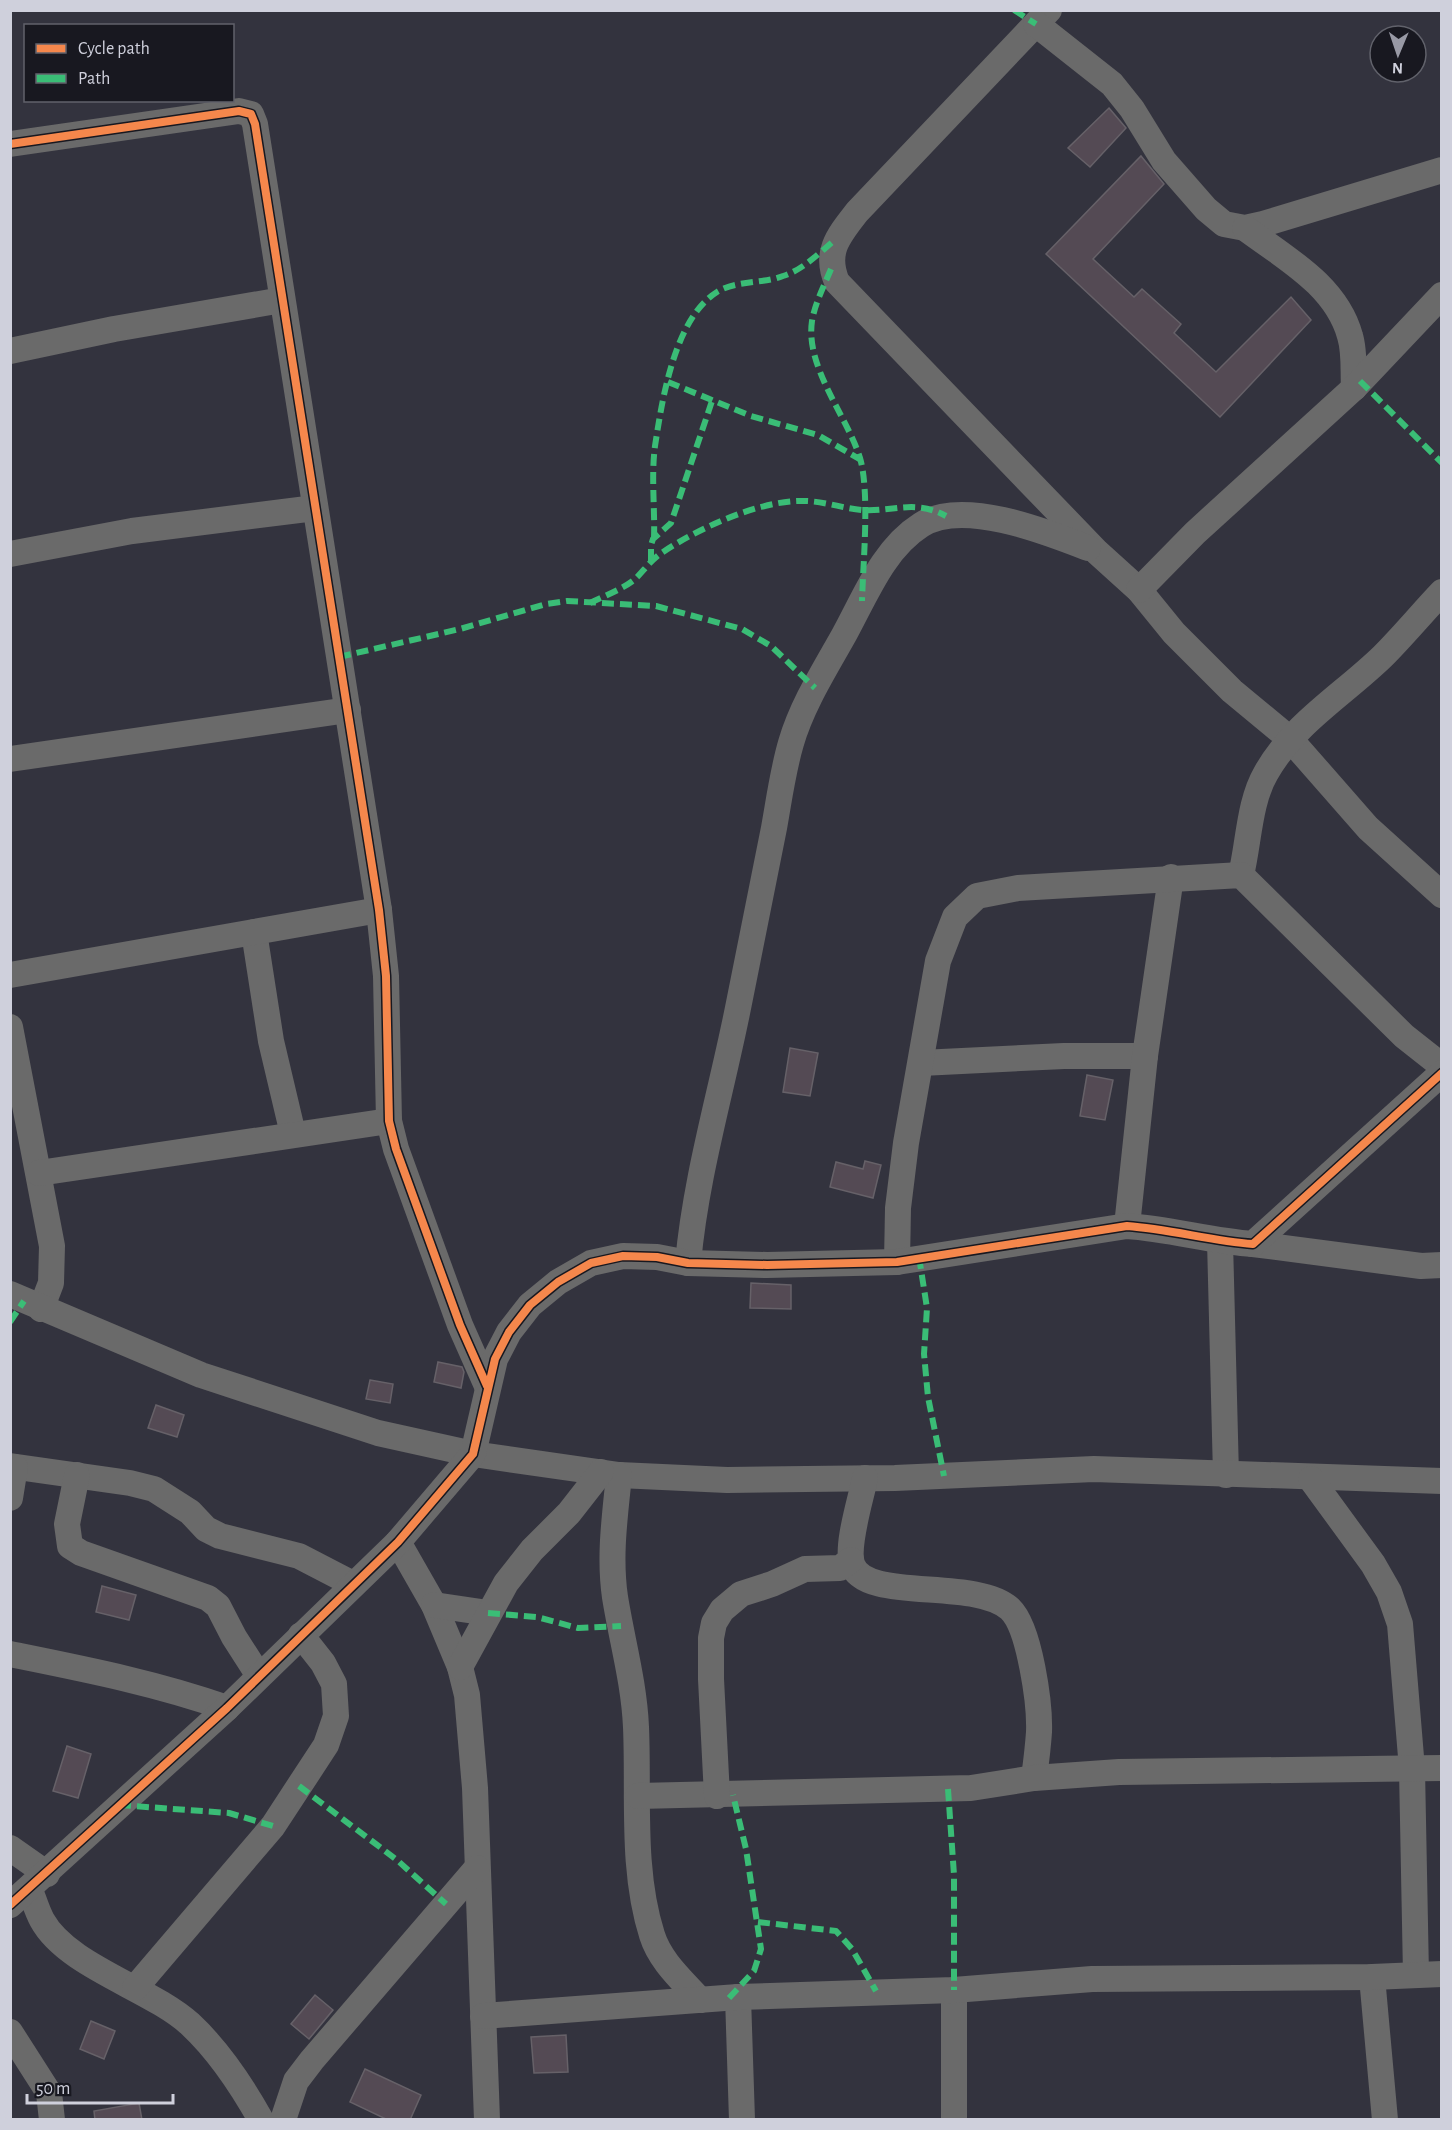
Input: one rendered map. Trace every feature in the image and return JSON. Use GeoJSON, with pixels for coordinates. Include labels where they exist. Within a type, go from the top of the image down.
{"type":"FeatureCollection","features":[{"type":"Feature","properties":{"kind":"street"},"geometry":{"type":"LineString","coordinates":[[1354,387],[1351,339],[1342,312],[1315,280],[1245,228],[1224,224],[1206,209],[1164,160],[1112,84],[1043,17],[857,212],[836,239],[831,254],[831,269],[837,282],[864,312],[1097,552],[1139,590],[1174,633],[1232,691],[1290,739],[1368,828],[1442,895]]}},
{"type":"Feature","properties":{"kind":"street"},"geometry":{"type":"LineString","coordinates":[[10,144],[240,111],[251,114],[255,124],[379,910],[386,976],[389,1121],[396,1149],[460,1325],[487,1386]]}},
{"type":"Feature","properties":{"kind":"street"},"geometry":{"type":"LineString","coordinates":[[1245,228],[1442,170]]}},
{"type":"Feature","properties":{"kind":"street"},"geometry":{"type":"LineString","coordinates":[[1139,590],[1195,533],[1354,387],[1442,295]]}},
{"type":"Feature","properties":{"kind":"street"},"geometry":{"type":"LineString","coordinates":[[10,351],[114,329],[282,300]]}},
{"type":"Feature","properties":{"kind":"street"},"geometry":{"type":"LineString","coordinates":[[10,554],[132,531],[315,508]]}},
{"type":"Feature","properties":{"kind":"street"},"geometry":{"type":"LineString","coordinates":[[688,1263],[702,1163],[726,1071],[791,742],[819,680],[872,581],[910,534],[922,524],[946,516],[999,520],[1042,530],[1097,552]]}},
{"type":"Feature","properties":{"kind":"street"},"geometry":{"type":"LineString","coordinates":[[1241,875],[1256,798],[1266,773],[1290,739],[1382,656],[1442,592]]}},
{"type":"Feature","properties":{"kind":"street"},"geometry":{"type":"LineString","coordinates":[[10,759],[348,710]]}},
{"type":"Feature","properties":{"kind":"street"},"geometry":{"type":"LineString","coordinates":[[897,1262],[902,1173],[938,961],[955,917],[977,896],[1018,888],[1171,877],[1205,878],[1241,875],[1404,1036],[1442,1066]]}},
{"type":"Feature","properties":{"kind":"street"},"geometry":{"type":"LineString","coordinates":[[1127,1226],[1145,1056],[1171,877]]}},
{"type":"Feature","properties":{"kind":"street"},"geometry":{"type":"LineString","coordinates":[[10,975],[379,910]]}},
{"type":"Feature","properties":{"kind":"street"},"geometry":{"type":"LineString","coordinates":[[254,932],[271,1041],[293,1134]]}},
{"type":"Feature","properties":{"kind":"street"},"geometry":{"type":"LineString","coordinates":[[10,1027],[52,1246],[51,1283],[42,1309]]}},
{"type":"Feature","properties":{"kind":"street"},"geometry":{"type":"LineString","coordinates":[[921,1064],[1064,1056],[1145,1056]]}},
{"type":"Feature","properties":{"kind":"street"},"geometry":{"type":"LineString","coordinates":[[1253,1244],[1442,1073]]}},
{"type":"Feature","properties":{"kind":"street"},"geometry":{"type":"LineString","coordinates":[[39,1173],[389,1121]]}},
{"type":"Feature","properties":{"kind":"street"},"geometry":{"type":"LineString","coordinates":[[29,1890],[227,1708],[352,1584],[398,1542],[473,1454],[487,1386],[495,1359],[509,1332],[530,1305],[558,1282],[591,1263],[623,1256],[657,1257],[688,1263],[827,1266],[897,1262],[1127,1226],[1165,1229],[1220,1242],[1253,1244],[1421,1266],[1442,1265]]}},
{"type":"Feature","properties":{"kind":"street"},"geometry":{"type":"LineString","coordinates":[[1220,1242],[1226,1475]]}},
{"type":"Feature","properties":{"kind":"street"},"geometry":{"type":"LineString","coordinates":[[10,1294],[201,1375],[314,1414],[378,1433],[473,1454],[610,1473],[727,1480],[865,1478],[1094,1469],[1311,1479],[1442,1481]]}},
{"type":"Feature","properties":{"kind":"street"},"geometry":{"type":"LineString","coordinates":[[10,1498],[13,1466],[154,1489],[190,1512],[206,1529],[220,1536],[299,1556],[352,1584]]}},
{"type":"Feature","properties":{"kind":"street"},"geometry":{"type":"LineString","coordinates":[[460,1667],[488,1613],[516,1569],[610,1473]]}},
{"type":"Feature","properties":{"kind":"street"},"geometry":{"type":"LineString","coordinates":[[610,1473],[611,1552],[615,1597],[633,1685],[639,1857],[652,1935],[660,1955],[700,2000]]}},
{"type":"Feature","properties":{"kind":"street"},"geometry":{"type":"LineString","coordinates":[[77,1475],[67,1524],[70,1546],[81,1553],[208,1598],[218,1606],[234,1637],[259,1676]]}},
{"type":"Feature","properties":{"kind":"street"},"geometry":{"type":"LineString","coordinates":[[865,1478],[851,1560],[857,1572],[883,1586],[956,1590],[986,1597],[1009,1609],[1024,1631],[1030,1658],[1039,1731],[1034,1778]]}},
{"type":"Feature","properties":{"kind":"street"},"geometry":{"type":"LineString","coordinates":[[483,2016],[738,1997],[954,1990],[1092,1978],[1372,1977],[1429,1974],[1400,1624],[1389,1592],[1374,1564],[1311,1479]]}},
{"type":"Feature","properties":{"kind":"street"},"geometry":{"type":"LineString","coordinates":[[398,1542],[434,1605],[460,1667],[472,1731],[487,2120]]}},
{"type":"Feature","properties":{"kind":"street"},"geometry":{"type":"LineString","coordinates":[[717,1796],[711,1679],[711,1638],[714,1623],[722,1610],[741,1594],[772,1584],[805,1569],[840,1568],[851,1560]]}},
{"type":"Feature","properties":{"kind":"street"},"geometry":{"type":"LineString","coordinates":[[434,1605],[488,1613]]}},
{"type":"Feature","properties":{"kind":"street"},"geometry":{"type":"LineString","coordinates":[[135,1988],[273,1826],[326,1745],[336,1716],[334,1684],[323,1663],[301,1635]]}},
{"type":"Feature","properties":{"kind":"street"},"geometry":{"type":"LineString","coordinates":[[10,1654],[122,1676],[176,1690],[227,1708]]}},
{"type":"Feature","properties":{"kind":"street"},"geometry":{"type":"LineString","coordinates":[[638,1796],[717,1796],[971,1788],[1034,1778],[1119,1772],[1442,1768]]}},
{"type":"Feature","properties":{"kind":"street"},"geometry":{"type":"LineString","coordinates":[[10,1848],[42,1921],[56,1937],[71,1951],[135,1988],[190,2024],[232,2074],[261,2120]]}},
{"type":"Feature","properties":{"kind":"street"},"geometry":{"type":"LineString","coordinates":[[283,2120],[296,2082],[312,2060],[477,1868]]}},
{"type":"Feature","properties":{"kind":"street"},"geometry":{"type":"LineString","coordinates":[[1372,1977],[1385,2120]]}},
{"type":"Feature","properties":{"kind":"street"},"geometry":{"type":"LineString","coordinates":[[954,1990],[954,2120]]}},
{"type":"Feature","properties":{"kind":"street"},"geometry":{"type":"LineString","coordinates":[[738,1997],[742,2120]]}},
{"type":"Feature","properties":{"kind":"street"},"geometry":{"type":"LineString","coordinates":[[10,2032],[49,2093],[52,2120]]}},
{"type":"Feature","properties":{"kind":"building"},"geometry":{"type":"Polygon","coordinates":[[[1109,108],[1126,128],[1090,167],[1068,148],[1109,108]]]}},
{"type":"Feature","properties":{"kind":"building"},"geometry":{"type":"Polygon","coordinates":[[[1141,156],[1164,184],[1093,259],[1134,297],[1142,289],[1181,324],[1174,333],[1216,372],[1291,297],[1311,320],[1220,417],[1046,254],[1141,156]]]}},
{"type":"Feature","properties":{"kind":"building"},"geometry":{"type":"Polygon","coordinates":[[[790,1048],[818,1053],[810,1096],[783,1092],[790,1048]]]}},
{"type":"Feature","properties":{"kind":"building"},"geometry":{"type":"Polygon","coordinates":[[[1087,1075],[1113,1080],[1105,1120],[1080,1116],[1087,1075]]]}},
{"type":"Feature","properties":{"kind":"building"},"geometry":{"type":"Polygon","coordinates":[[[865,1161],[881,1165],[873,1198],[830,1187],[836,1162],[863,1169],[865,1161]]]}},
{"type":"Feature","properties":{"kind":"building"},"geometry":{"type":"Polygon","coordinates":[[[751,1283],[791,1285],[791,1309],[750,1308],[751,1283]]]}},
{"type":"Feature","properties":{"kind":"building"},"geometry":{"type":"Polygon","coordinates":[[[438,1362],[462,1367],[464,1372],[461,1388],[434,1382],[438,1362]]]}},
{"type":"Feature","properties":{"kind":"building"},"geometry":{"type":"Polygon","coordinates":[[[370,1380],[393,1384],[390,1403],[366,1399],[370,1380]]]}},
{"type":"Feature","properties":{"kind":"building"},"geometry":{"type":"Polygon","coordinates":[[[156,1405],[184,1415],[177,1437],[148,1428],[156,1405]]]}},
{"type":"Feature","properties":{"kind":"building"},"geometry":{"type":"Polygon","coordinates":[[[102,1586],[136,1595],[129,1620],[96,1612],[102,1586]]]}},
{"type":"Feature","properties":{"kind":"building"},"geometry":{"type":"Polygon","coordinates":[[[67,1746],[91,1754],[78,1798],[53,1791],[67,1746]]]}},
{"type":"Feature","properties":{"kind":"building"},"geometry":{"type":"Polygon","coordinates":[[[315,1995],[333,2010],[309,2039],[291,2024],[315,1995]]]}},
{"type":"Feature","properties":{"kind":"building"},"geometry":{"type":"Polygon","coordinates":[[[91,2021],[115,2031],[104,2059],[80,2049],[91,2021]]]}},
{"type":"Feature","properties":{"kind":"building"},"geometry":{"type":"Polygon","coordinates":[[[566,2035],[568,2072],[534,2073],[531,2037],[566,2035]]]}},
{"type":"Feature","properties":{"kind":"building"},"geometry":{"type":"Polygon","coordinates":[[[365,2069],[421,2095],[410,2120],[388,2120],[350,2102],[365,2069]]]}},
{"type":"Feature","properties":{"kind":"building"},"geometry":{"type":"Polygon","coordinates":[[[139,2103],[142,2120],[95,2120],[94,2111],[139,2103]]]}},
{"type":"Feature","properties":{"kind":"marked path"},"geometry":{"type":"LineString","coordinates":[[1014,10],[1036,24]]}},
{"type":"Feature","properties":{"kind":"marked path"},"geometry":{"type":"LineString","coordinates":[[654,538],[655,446],[672,362],[690,321],[702,305],[717,292],[733,286],[775,278],[797,270],[836,239]]}},
{"type":"Feature","properties":{"kind":"marked path"},"geometry":{"type":"LineString","coordinates":[[831,269],[815,308],[812,338],[821,373],[854,442],[863,472],[865,508],[862,601]]}},
{"type":"Feature","properties":{"kind":"marked path"},"geometry":{"type":"LineString","coordinates":[[1360,381],[1442,463]]}},
{"type":"Feature","properties":{"kind":"marked path"},"geometry":{"type":"LineString","coordinates":[[668,382],[751,416],[818,435],[861,460]]}},
{"type":"Feature","properties":{"kind":"marked path"},"geometry":{"type":"LineString","coordinates":[[651,561],[653,539],[671,523],[712,401]]}},
{"type":"Feature","properties":{"kind":"marked path"},"geometry":{"type":"LineString","coordinates":[[590,603],[629,584],[660,554],[690,536],[726,519],[764,506],[807,501],[862,510],[924,508],[946,516]]}},
{"type":"Feature","properties":{"kind":"marked path"},"geometry":{"type":"LineString","coordinates":[[339,657],[460,629],[546,604],[567,601],[656,606],[742,629],[771,646],[815,688]]}},
{"type":"Feature","properties":{"kind":"marked path"},"geometry":{"type":"LineString","coordinates":[[919,1257],[927,1308],[924,1354],[928,1397],[944,1476]]}},
{"type":"Feature","properties":{"kind":"marked path"},"geometry":{"type":"LineString","coordinates":[[10,1322],[24,1301]]}},
{"type":"Feature","properties":{"kind":"marked path"},"geometry":{"type":"LineString","coordinates":[[488,1613],[537,1617],[578,1628],[621,1626]]}},
{"type":"Feature","properties":{"kind":"marked path"},"geometry":{"type":"LineString","coordinates":[[299,1786],[397,1860],[446,1904]]}},
{"type":"Feature","properties":{"kind":"marked path"},"geometry":{"type":"LineString","coordinates":[[948,1789],[954,1875],[954,1990]]}},
{"type":"Feature","properties":{"kind":"marked path"},"geometry":{"type":"LineString","coordinates":[[729,1998],[754,1971],[761,1949],[746,1849],[733,1795]]}},
{"type":"Feature","properties":{"kind":"marked path"},"geometry":{"type":"LineString","coordinates":[[119,1805],[229,1813],[273,1826]]}},
{"type":"Feature","properties":{"kind":"marked path"},"geometry":{"type":"LineString","coordinates":[[758,1922],[836,1931],[852,1949],[876,1991]]}},
{"type":"Feature","properties":{"kind":"cycle path"},"geometry":{"type":"LineString","coordinates":[[10,144],[239,111],[251,114],[255,124],[379,910],[386,976],[389,1121],[396,1149],[460,1325],[487,1386]]}},
{"type":"Feature","properties":{"kind":"cycle path"},"geometry":{"type":"LineString","coordinates":[[10,1905],[227,1708],[398,1542],[473,1454],[495,1359],[509,1332],[530,1305],[558,1282],[591,1263],[623,1256],[657,1257],[688,1263],[767,1265],[897,1262],[1127,1226],[1253,1244],[1442,1073]]}}]}
